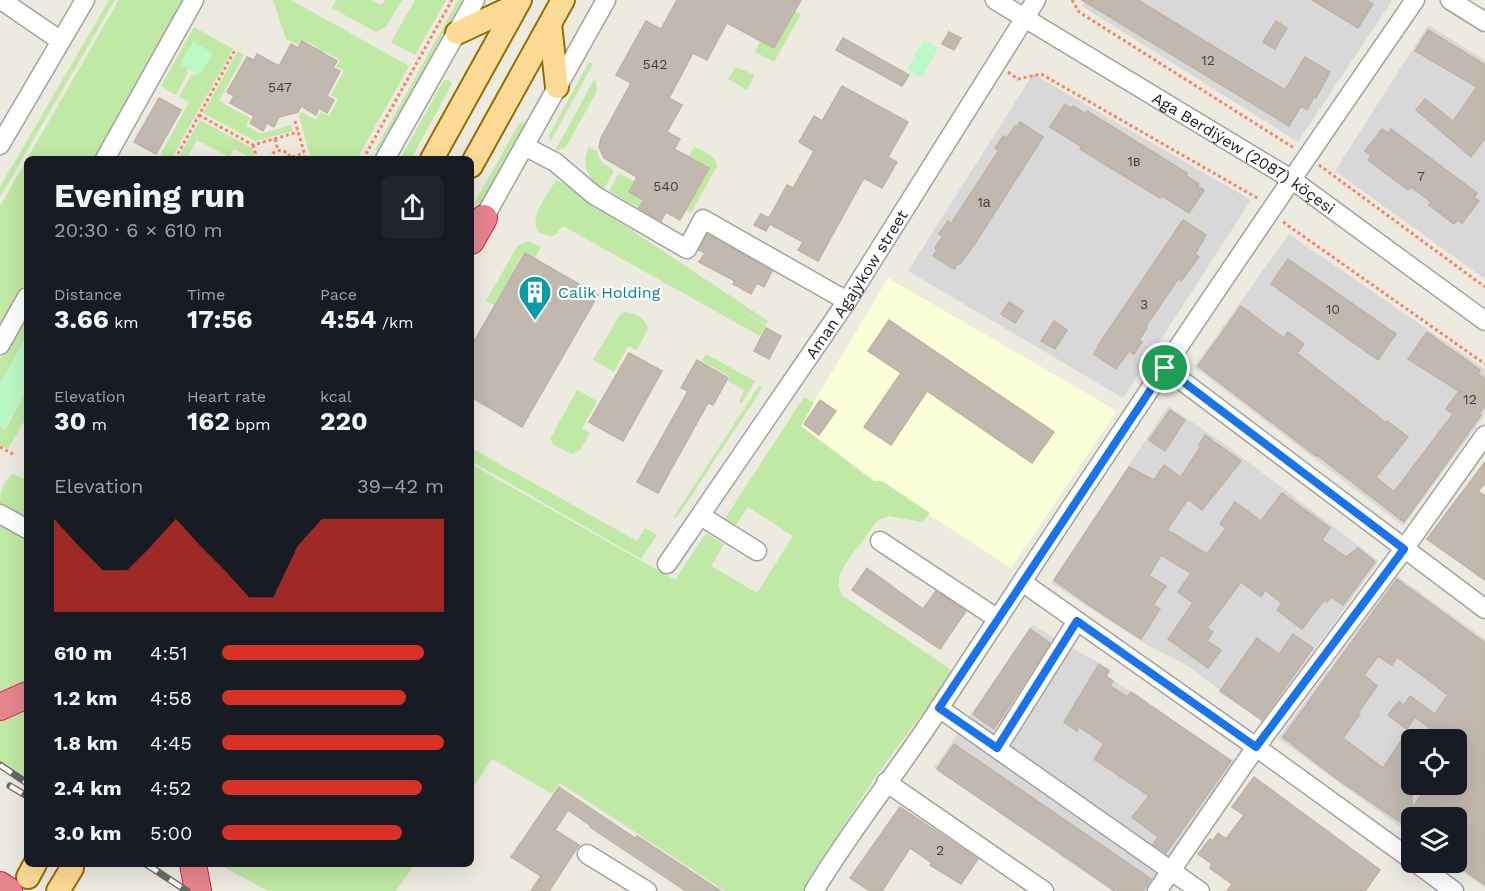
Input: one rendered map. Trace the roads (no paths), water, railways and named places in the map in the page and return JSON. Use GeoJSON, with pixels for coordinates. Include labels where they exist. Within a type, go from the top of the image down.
{"type":"FeatureCollection","features":[{"type":"Feature","properties":{"kind":"highway"},"geometry":{"type":"LineString","coordinates":[[474,236],[484,218]]}},
{"type":"Feature","properties":{"kind":"highway"},"geometry":{"type":"LineString","coordinates":[[0,707],[24,696]]}},
{"type":"Feature","properties":{"kind":"highway"},"geometry":{"type":"LineString","coordinates":[[194,867],[198,891]]}},
{"type":"Feature","properties":{"kind":"highway"},"geometry":{"type":"LineString","coordinates":[[0,885],[24,877]]}},
{"type":"Feature","properties":{"kind":"main road"},"geometry":{"type":"LineString","coordinates":[[474,161],[563,0]]}},
{"type":"Feature","properties":{"kind":"main road"},"geometry":{"type":"LineString","coordinates":[[457,33],[519,3]]}},
{"type":"Feature","properties":{"kind":"main road"},"geometry":{"type":"LineString","coordinates":[[434,156],[519,3]]}},
{"type":"Feature","properties":{"kind":"main road"},"geometry":{"type":"LineString","coordinates":[[550,24],[557,87]]}},
{"type":"Feature","properties":{"kind":"main road"},"geometry":{"type":"LineString","coordinates":[[58,891],[72,868]]}},
{"type":"Feature","properties":{"kind":"street"},"geometry":{"type":"LineString","coordinates":[[1,0],[61,41]]}},
{"type":"Feature","properties":{"kind":"street"},"geometry":{"type":"LineString","coordinates":[[0,145],[85,0]]}},
{"type":"Feature","properties":{"kind":"street"},"geometry":{"type":"LineString","coordinates":[[107,156],[194,0]]}},
{"type":"Feature","properties":{"kind":"street"},"geometry":{"type":"LineString","coordinates":[[387,156],[476,0]]}},
{"type":"Feature","properties":{"kind":"street"},"geometry":{"type":"LineString","coordinates":[[484,218],[606,0]]}},
{"type":"Feature","properties":{"kind":"street","name":"Aga Berdiýew (2087) köçesi"},"geometry":{"type":"LineString","coordinates":[[995,0],[1291,179],[1485,321]]}},
{"type":"Feature","properties":{"kind":"street","name":"Aman Agajykow street"},"geometry":{"type":"LineString","coordinates":[[667,564],[846,301],[1036,0]]}},
{"type":"Feature","properties":{"kind":"street"},"geometry":{"type":"LineString","coordinates":[[814,891],[886,782],[939,708],[1291,179],[1415,0]]}},
{"type":"Feature","properties":{"kind":"street"},"geometry":{"type":"LineString","coordinates":[[1450,0],[1485,22]]}},
{"type":"Feature","properties":{"kind":"street"},"geometry":{"type":"LineString","coordinates":[[524,146],[555,162],[594,195],[687,249],[703,219],[846,301]]}},
{"type":"Feature","properties":{"kind":"street"},"geometry":{"type":"LineString","coordinates":[[0,345],[24,302]]}},
{"type":"Feature","properties":{"kind":"street"},"geometry":{"type":"LineString","coordinates":[[1165,368],[1485,609]]}},
{"type":"Feature","properties":{"kind":"street"},"geometry":{"type":"LineString","coordinates":[[1157,891],[1256,747],[1404,549],[1485,435]]}},
{"type":"Feature","properties":{"kind":"street"},"geometry":{"type":"LineString","coordinates":[[0,514],[24,527]]}},
{"type":"Feature","properties":{"kind":"street"},"geometry":{"type":"LineString","coordinates":[[701,516],[757,551]]}},
{"type":"Feature","properties":{"kind":"street"},"geometry":{"type":"LineString","coordinates":[[880,541],[998,619]]}},
{"type":"Feature","properties":{"kind":"street"},"geometry":{"type":"LineString","coordinates":[[1022,582],[1401,852]]}},
{"type":"Feature","properties":{"kind":"street"},"geometry":{"type":"LineString","coordinates":[[997,748],[1077,621]]}},
{"type":"Feature","properties":{"kind":"street"},"geometry":{"type":"LineString","coordinates":[[939,708],[1200,891]]}},
{"type":"Feature","properties":{"kind":"street"},"geometry":{"type":"LineString","coordinates":[[886,782],[1044,891]]}},
{"type":"Feature","properties":{"kind":"street"},"geometry":{"type":"LineString","coordinates":[[587,854],[647,891]]}},
{"type":"Feature","properties":{"kind":"street"},"geometry":{"type":"LineString","coordinates":[[1429,873],[1454,891]]}},
{"type":"Feature","properties":{"kind":"railway"},"geometry":{"type":"LineString","coordinates":[[0,765],[24,781]]}},
{"type":"Feature","properties":{"kind":"railway"},"geometry":{"type":"LineString","coordinates":[[10,786],[24,794]]}},
{"type":"Feature","properties":{"kind":"railway"},"geometry":{"type":"LineString","coordinates":[[151,867],[187,891]]}},
{"type":"Feature","properties":{"kind":"place","name":"Calik Holding"},"geometry":{"type":"Point","coordinates":[535,321]}}]}
